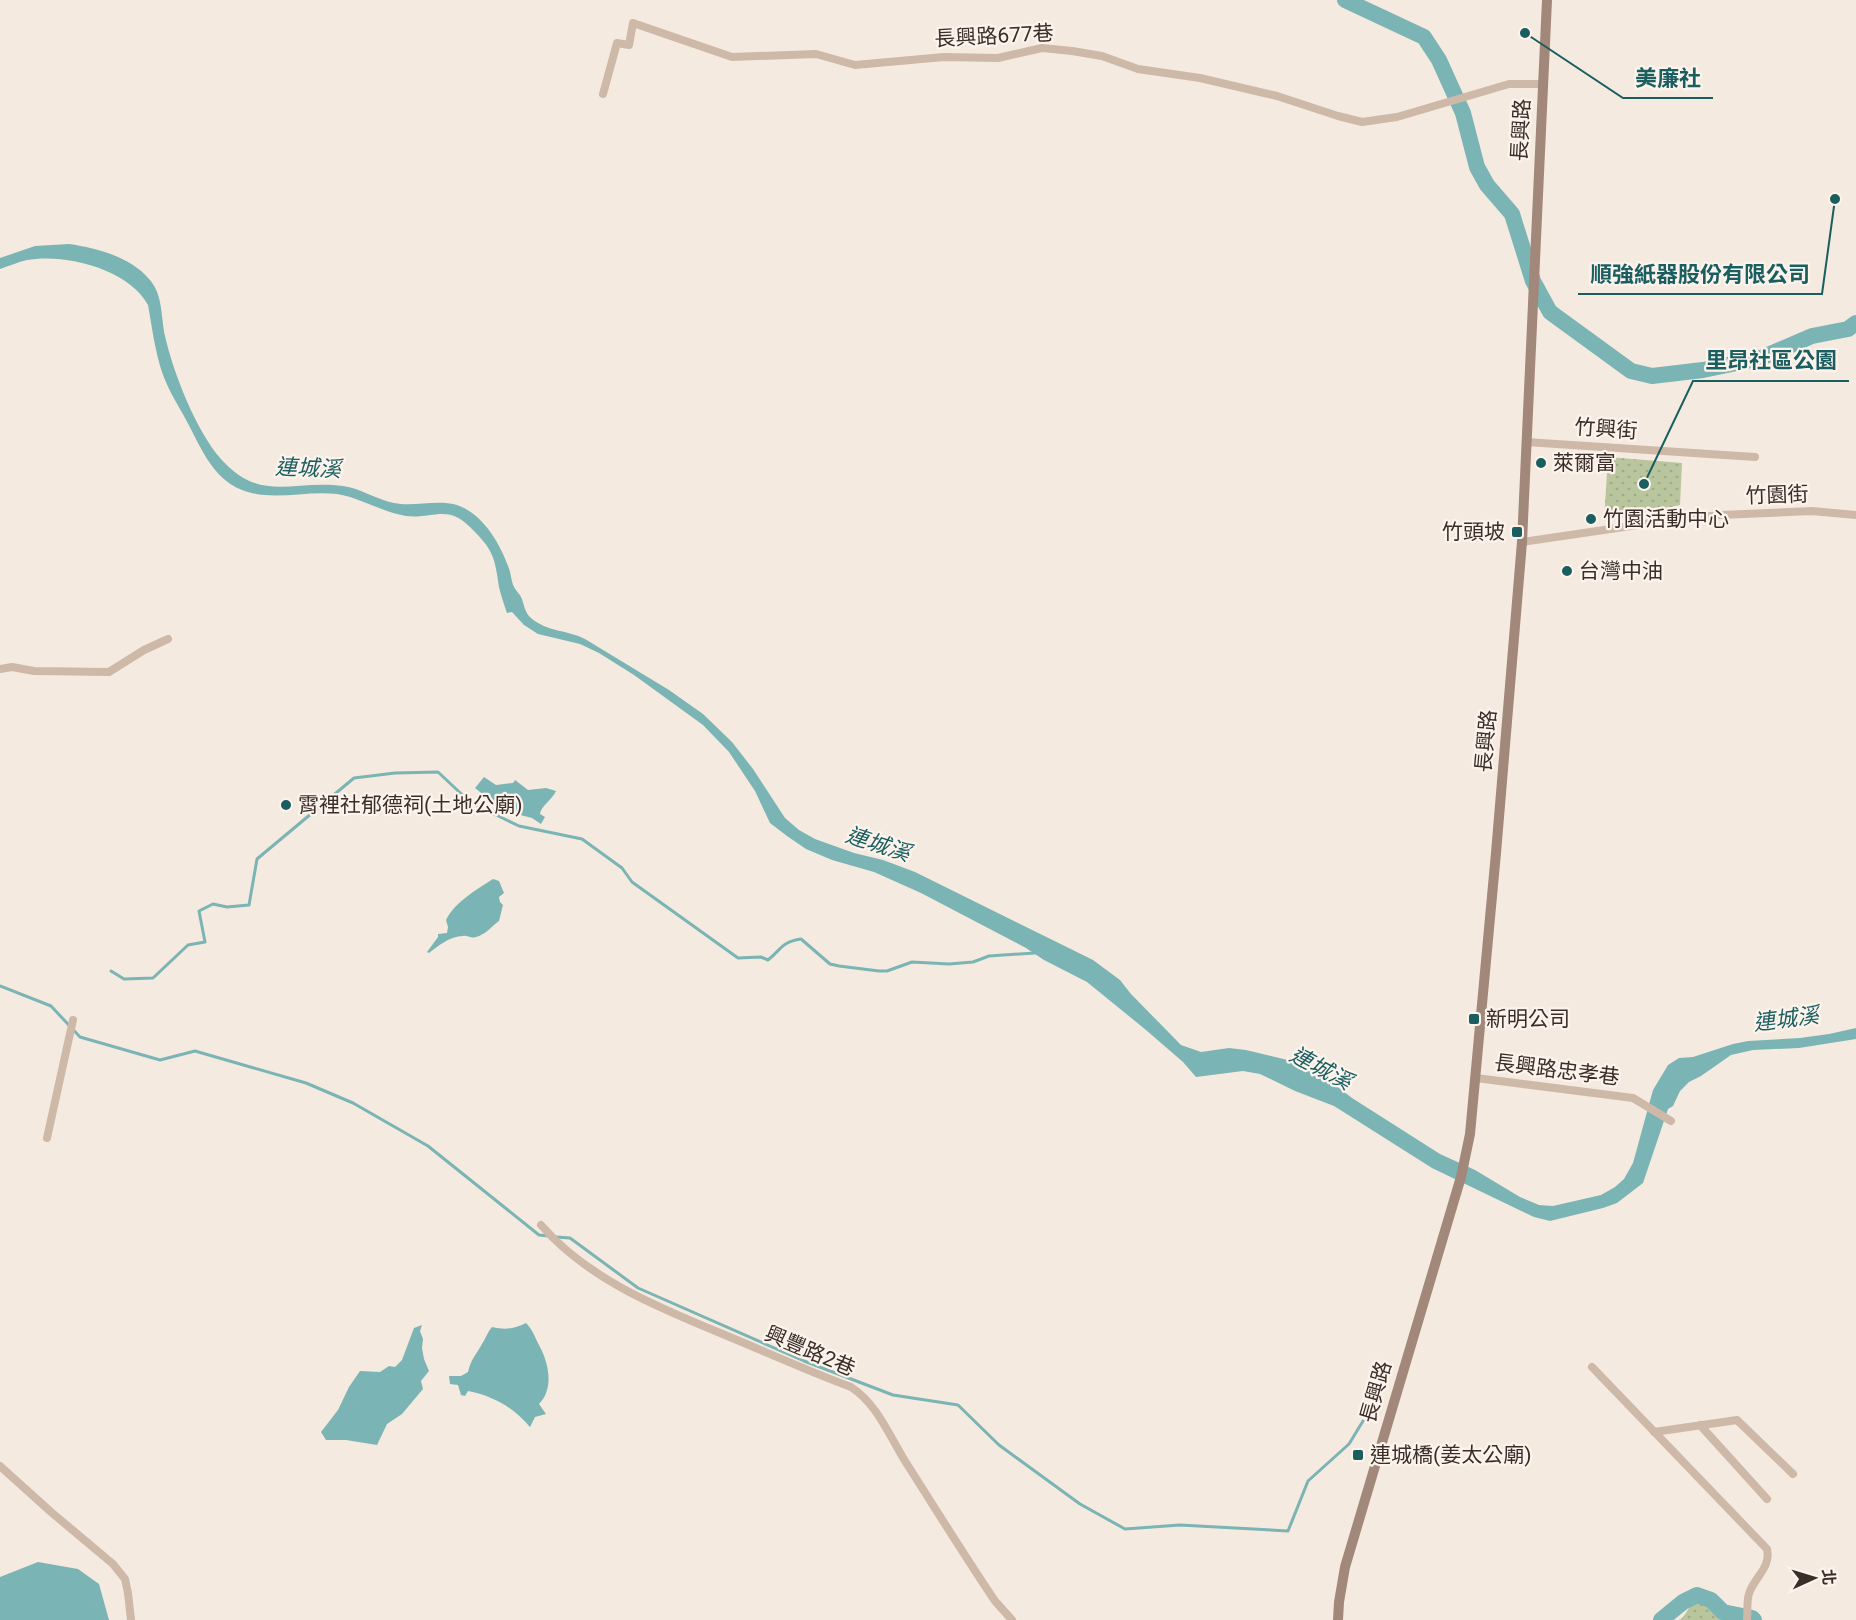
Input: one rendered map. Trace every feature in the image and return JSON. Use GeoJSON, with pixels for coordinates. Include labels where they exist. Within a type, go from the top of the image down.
{"type":"FeatureCollection","features":[{"type":"Feature","properties":{"kind":"main road","name":"長興路"},"geometry":{"type":"LineString","coordinates":[[1338,1620],[1345,1567],[1462,1174],[1470,1134],[1522,542],[1547,0]]}},
{"type":"Feature","properties":{"kind":"street","name":"長興路677巷"},"geometry":{"type":"LineString","coordinates":[[603,94],[617,43],[629,45],[633,23],[732,57],[816,54],[855,64],[944,57],[998,58],[1042,48],[1072,51],[1102,56],[1138,69],[1200,78],[1276,96],[1362,122],[1397,117],[1509,84],[1543,84]]}},
{"type":"Feature","properties":{"kind":"street","name":"竹興街"},"geometry":{"type":"LineString","coordinates":[[1526,442],[1755,457]]}},
{"type":"Feature","properties":{"kind":"street","name":"竹園街"},"geometry":{"type":"LineString","coordinates":[[1522,542],[1721,515],[1812,511],[1856,515]]}},
{"type":"Feature","properties":{"kind":"street"},"geometry":{"type":"LineString","coordinates":[[0,669],[12,667],[34,671],[109,672],[144,650],[168,639]]}},
{"type":"Feature","properties":{"kind":"street"},"geometry":{"type":"LineString","coordinates":[[47,1138],[73,1020]]}},
{"type":"Feature","properties":{"kind":"street","name":"長興路忠孝巷"},"geometry":{"type":"LineString","coordinates":[[1476,1078],[1633,1098],[1671,1121]]}},
{"type":"Feature","properties":{"kind":"street","name":"興豐路2巷"},"geometry":{"type":"LineString","coordinates":[[541,1225],[571,1254],[619,1286],[674,1314],[851,1387],[861,1394],[874,1407],[891,1439],[994,1601],[1012,1620]]}},
{"type":"Feature","properties":{"kind":"street"},"geometry":{"type":"LineString","coordinates":[[1592,1367],[1767,1549],[1766,1566],[1749,1592],[1747,1620]]}},
{"type":"Feature","properties":{"kind":"street"},"geometry":{"type":"LineString","coordinates":[[1654,1432],[1737,1420],[1793,1474]]}},
{"type":"Feature","properties":{"kind":"street"},"geometry":{"type":"LineString","coordinates":[[1700,1425],[1767,1498]]}},
{"type":"Feature","properties":{"kind":"street"},"geometry":{"type":"LineString","coordinates":[[0,1466],[113,1564],[125,1579],[131,1620]]}},
{"type":"Feature","properties":{"kind":"green space"},"geometry":{"type":"Polygon","coordinates":[[[1608,457],[1682,463],[1680,505],[1604,521],[1608,457]]]}},
{"type":"Feature","properties":{"kind":"green space"},"geometry":{"type":"Polygon","coordinates":[[[1698,1601],[1727,1620],[1679,1620],[1692,1604],[1698,1601]]]}},
{"type":"Feature","properties":{"kind":"water"},"geometry":{"type":"Polygon","coordinates":[[[69,244],[113,255],[133,265],[150,280],[159,300],[169,350],[194,417],[221,459],[236,473],[250,481],[264,485],[278,487],[343,486],[394,503],[446,503],[463,507],[480,520],[494,537],[509,568],[514,587],[531,618],[544,626],[585,639],[669,690],[703,714],[732,742],[785,818],[799,830],[815,839],[915,872],[1093,960],[1120,980],[1181,1045],[1201,1052],[1229,1048],[1246,1050],[1300,1063],[1304,1068],[1326,1078],[1352,1098],[1440,1154],[1475,1170],[1520,1197],[1539,1205],[1553,1206],[1601,1195],[1615,1187],[1624,1179],[1633,1163],[1653,1090],[1668,1065],[1679,1058],[1693,1057],[1748,1041],[1800,1038],[1856,1028],[1856,1039],[1799,1048],[1753,1050],[1731,1055],[1689,1082],[1680,1091],[1673,1106],[1668,1109],[1643,1183],[1617,1203],[1550,1221],[1534,1217],[1432,1168],[1334,1106],[1260,1074],[1243,1071],[1196,1077],[1183,1062],[1087,982],[921,893],[874,872],[832,860],[806,849],[787,836],[770,823],[755,791],[729,752],[703,725],[634,675],[599,653],[580,644],[538,634],[524,625],[512,612],[507,613],[490,551],[462,520],[447,514],[406,516],[337,494],[265,495],[242,490],[231,484],[207,459],[169,389],[157,356],[148,305],[139,292],[111,273],[95,266],[59,259],[42,258],[24,261],[0,269],[0,258],[35,246],[69,244]]]}},
{"type":"Feature","properties":{"kind":"water"},"geometry":{"type":"Polygon","coordinates":[[[484,777],[496,785],[513,783],[515,780],[528,790],[546,788],[556,791],[541,811],[540,814],[545,817],[541,824],[532,818],[509,812],[475,788],[484,777]]]}},
{"type":"Feature","properties":{"kind":"water"},"geometry":{"type":"Polygon","coordinates":[[[493,879],[499,881],[504,893],[499,897],[503,905],[499,921],[479,936],[453,938],[429,953],[427,952],[438,934],[447,933],[446,920],[455,908],[466,897],[493,879]]]}},
{"type":"Feature","properties":{"kind":"water"},"geometry":{"type":"Polygon","coordinates":[[[526,1323],[543,1354],[548,1369],[547,1391],[539,1404],[546,1414],[535,1417],[530,1427],[510,1408],[494,1399],[468,1391],[465,1396],[461,1395],[458,1385],[450,1384],[449,1376],[461,1376],[468,1372],[472,1360],[492,1327],[509,1328],[526,1323]]]}},
{"type":"Feature","properties":{"kind":"water"},"geometry":{"type":"Polygon","coordinates":[[[422,1325],[420,1331],[423,1339],[422,1348],[429,1371],[421,1381],[423,1389],[402,1414],[387,1424],[377,1445],[346,1440],[326,1440],[321,1432],[338,1410],[360,1371],[380,1372],[389,1366],[395,1367],[402,1360],[414,1328],[422,1325]]]}},
{"type":"Feature","properties":{"kind":"water"},"geometry":{"type":"Polygon","coordinates":[[[38,1562],[78,1569],[99,1584],[109,1620],[0,1620],[0,1577],[38,1562]]]}},
{"type":"Feature","properties":{"kind":"waterway"},"geometry":{"type":"LineString","coordinates":[[1345,0],[1424,37],[1439,60],[1463,113],[1477,167],[1487,185],[1512,214],[1533,281],[1550,312],[1631,371],[1652,376],[1703,370],[1761,358],[1812,336],[1848,329],[1856,323]]}},
{"type":"Feature","properties":{"kind":"waterway"},"geometry":{"type":"LineString","coordinates":[[111,971],[124,979],[153,978],[188,945],[205,942],[199,911],[213,904],[227,907],[249,905],[257,859],[354,778],[395,773],[438,772],[471,803],[519,826],[582,839],[622,868],[632,882],[738,958],[761,957],[768,960],[785,944],[801,939],[830,964],[879,971],[887,971],[912,962],[949,964],[973,962],[989,956],[1035,953]]}},
{"type":"Feature","properties":{"kind":"waterway"},"geometry":{"type":"LineString","coordinates":[[0,986],[51,1006],[80,1037],[160,1060],[195,1051],[306,1083],[353,1103],[428,1146],[539,1235],[549,1236]]}},
{"type":"Feature","properties":{"kind":"waterway"},"geometry":{"type":"LineString","coordinates":[[556,1237],[570,1238],[638,1288],[804,1361],[893,1395],[958,1405],[999,1445],[1080,1504],[1125,1529],[1180,1525],[1288,1531],[1308,1481],[1349,1444],[1363,1421]]}},
{"type":"Feature","properties":{"kind":"waterway"},"geometry":{"type":"LineString","coordinates":[[1661,1620],[1683,1602],[1697,1595],[1711,1600],[1723,1612],[1754,1620]]}},
{"type":"Feature","properties":{"kind":"place","name":"美廉社"},"geometry":{"type":"Point","coordinates":[1525,33]}},
{"type":"Feature","properties":{"kind":"place","name":"順強紙器股份有限公司"},"geometry":{"type":"Point","coordinates":[1835,199]}},
{"type":"Feature","properties":{"kind":"place","name":"萊爾富"},"geometry":{"type":"Point","coordinates":[1541,463]}},
{"type":"Feature","properties":{"kind":"place","name":"里昂社區公園"},"geometry":{"type":"Point","coordinates":[1644,484]}},
{"type":"Feature","properties":{"kind":"place","name":"竹園活動中心"},"geometry":{"type":"Point","coordinates":[1591,519]}},
{"type":"Feature","properties":{"kind":"place","name":"竹頭坡"},"geometry":{"type":"Point","coordinates":[1517,532]}},
{"type":"Feature","properties":{"kind":"place","name":"台灣中油"},"geometry":{"type":"Point","coordinates":[1567,571]}},
{"type":"Feature","properties":{"kind":"place","name":"霄裡社郁德祠(土地公廟)"},"geometry":{"type":"Point","coordinates":[286,805]}},
{"type":"Feature","properties":{"kind":"place","name":"新明公司"},"geometry":{"type":"Point","coordinates":[1474,1019]}},
{"type":"Feature","properties":{"kind":"place","name":"連城橋(姜太公廟)"},"geometry":{"type":"Point","coordinates":[1358,1455]}},
{"type":"Feature","properties":{"kind":"water label","name":"連城溪"},"geometry":{"type":"Point","coordinates":[308,468]}},
{"type":"Feature","properties":{"kind":"water label","name":"連城溪"},"geometry":{"type":"Point","coordinates":[878,844]}},
{"type":"Feature","properties":{"kind":"water label","name":"連城溪"},"geometry":{"type":"Point","coordinates":[1786,1019]}},
{"type":"Feature","properties":{"kind":"water label","name":"連城溪"},"geometry":{"type":"Point","coordinates":[1321,1068]}}]}
